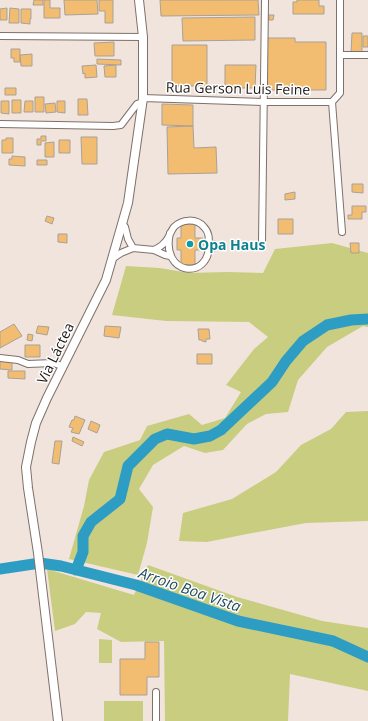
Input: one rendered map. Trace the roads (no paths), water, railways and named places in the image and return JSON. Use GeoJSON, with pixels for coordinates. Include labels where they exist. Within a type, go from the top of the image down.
{"type":"FeatureCollection","features":[{"type":"Feature","properties":{"kind":"main road","name":"Via Láctea"},"geometry":{"type":"LineString","coordinates":[[58,721],[26,467],[36,424],[47,398],[106,280],[128,203],[142,100],[143,37],[139,0]]}},
{"type":"Feature","properties":{"kind":"street"},"geometry":{"type":"LineString","coordinates":[[262,242],[265,0]]}},
{"type":"Feature","properties":{"kind":"street"},"geometry":{"type":"LineString","coordinates":[[340,0],[340,93],[332,102],[342,232]]}},
{"type":"Feature","properties":{"kind":"street"},"geometry":{"type":"LineString","coordinates":[[0,36],[143,37]]}},
{"type":"Feature","properties":{"kind":"street"},"geometry":{"type":"LineString","coordinates":[[340,55],[368,55]]}},
{"type":"Feature","properties":{"kind":"street"},"geometry":{"type":"LineString","coordinates":[[0,124],[120,125],[142,100]]}},
{"type":"Feature","properties":{"kind":"street","name":"Rua Gerson Luis Feine"},"geometry":{"type":"LineString","coordinates":[[142,100],[332,102]]}},
{"type":"Feature","properties":{"kind":"street"},"geometry":{"type":"LineString","coordinates":[[154,250],[166,242],[170,233],[174,227],[186,221],[193,221],[204,227],[208,234],[208,256],[204,262],[193,269],[186,269],[174,262],[170,256],[168,248],[170,233]]}},
{"type":"Feature","properties":{"kind":"street"},"geometry":{"type":"LineString","coordinates":[[122,223],[125,227],[132,248]]}},
{"type":"Feature","properties":{"kind":"street"},"geometry":{"type":"LineString","coordinates":[[112,259],[132,248],[154,250],[170,256]]}},
{"type":"Feature","properties":{"kind":"street"},"geometry":{"type":"LineString","coordinates":[[0,358],[18,360],[28,364],[53,363],[62,366]]}},
{"type":"Feature","properties":{"kind":"street"},"geometry":{"type":"LineString","coordinates":[[156,692],[156,721]]}},
{"type":"Feature","properties":{"kind":"waterway"},"geometry":{"type":"LineString","coordinates":[[76,570],[83,552],[83,536],[91,522],[120,499],[128,466],[155,439],[167,434],[194,439],[210,436],[221,430],[272,382],[286,361],[303,341],[327,325],[351,320],[368,319]]}},
{"type":"Feature","properties":{"kind":"waterway","name":"Arroio Boa Vista"},"geometry":{"type":"LineString","coordinates":[[0,569],[40,563],[61,566],[136,585],[238,621],[333,641],[368,657]]}},
{"type":"Feature","properties":{"kind":"place","name":"Opa Haus"},"geometry":{"type":"Point","coordinates":[190,244]}}]}
